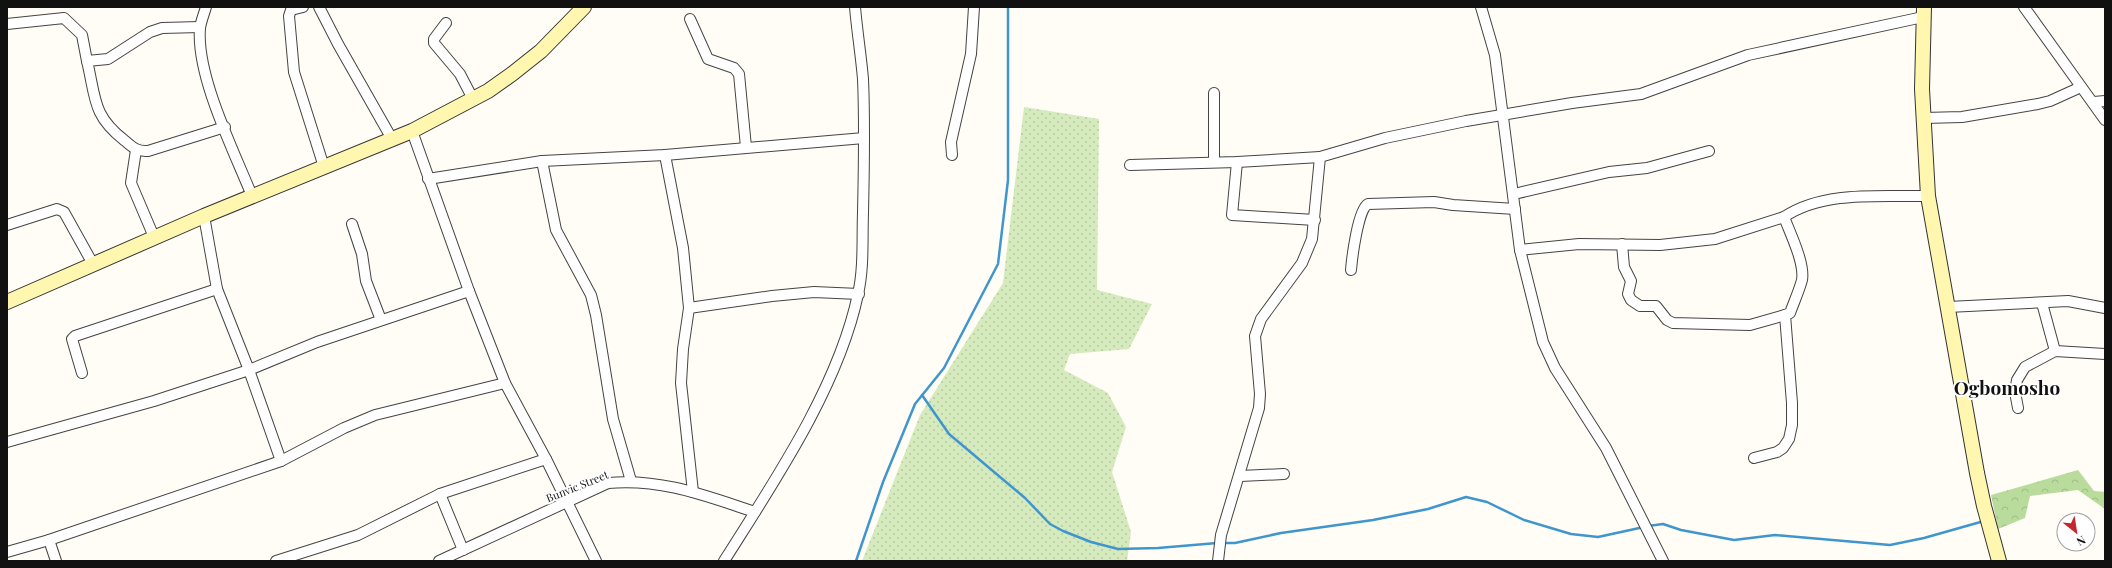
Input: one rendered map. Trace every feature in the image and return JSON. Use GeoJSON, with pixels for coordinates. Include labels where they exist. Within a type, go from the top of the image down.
{"type":"FeatureCollection","features":[{"type":"Feature","properties":{"kind":"main road"},"geometry":{"type":"LineString","coordinates":[[7,302],[154,237],[412,131],[473,99],[512,74],[542,50],[584,7]]}},
{"type":"Feature","properties":{"kind":"main road"},"geometry":{"type":"LineString","coordinates":[[1924,12],[1924,118],[1928,196],[1977,473],[1984,506],[1999,561]]}},
{"type":"Feature","properties":{"kind":"street"},"geometry":{"type":"LineString","coordinates":[[206,7],[200,27],[208,82],[224,127],[252,196]]}},
{"type":"Feature","properties":{"kind":"street"},"geometry":{"type":"LineString","coordinates":[[303,7],[291,10],[289,16],[294,72],[324,167]]}},
{"type":"Feature","properties":{"kind":"street"},"geometry":{"type":"LineString","coordinates":[[319,7],[392,140]]}},
{"type":"Feature","properties":{"kind":"street"},"geometry":{"type":"LineString","coordinates":[[724,561],[755,512],[815,408],[829,380],[848,333],[858,294],[862,271],[864,138],[863,78],[855,7]]}},
{"type":"Feature","properties":{"kind":"street"},"geometry":{"type":"LineString","coordinates":[[952,155],[951,142],[971,54],[974,7]]}},
{"type":"Feature","properties":{"kind":"street"},"geometry":{"type":"LineString","coordinates":[[1482,7],[1495,55],[1504,115],[1520,250],[1543,342],[1548,355],[1598,434],[1663,561]]}},
{"type":"Feature","properties":{"kind":"street"},"geometry":{"type":"LineString","coordinates":[[2024,7],[2049,40],[2081,87],[2094,102],[2105,120]]}},
{"type":"Feature","properties":{"kind":"street"},"geometry":{"type":"LineString","coordinates":[[1130,165],[1214,161],[1237,162],[1320,157],[1385,138],[1504,115],[1641,94],[1748,55],[1924,12]]}},
{"type":"Feature","properties":{"kind":"street"},"geometry":{"type":"LineString","coordinates":[[7,24],[64,18],[82,35],[96,106],[99,114],[112,131],[136,150],[148,151],[224,127]]}},
{"type":"Feature","properties":{"kind":"street"},"geometry":{"type":"LineString","coordinates":[[690,19],[708,59],[734,68],[739,74],[746,147]]}},
{"type":"Feature","properties":{"kind":"street"},"geometry":{"type":"LineString","coordinates":[[446,24],[434,39],[434,43],[460,74],[473,99]]}},
{"type":"Feature","properties":{"kind":"street"},"geometry":{"type":"LineString","coordinates":[[87,61],[108,59],[150,32],[162,28],[200,27]]}},
{"type":"Feature","properties":{"kind":"street"},"geometry":{"type":"LineString","coordinates":[[1924,118],[1962,117],[2038,104],[2050,101],[2081,87]]}},
{"type":"Feature","properties":{"kind":"street"},"geometry":{"type":"LineString","coordinates":[[1214,93],[1214,161]]}},
{"type":"Feature","properties":{"kind":"street"},"geometry":{"type":"LineString","coordinates":[[2094,102],[2105,101]]}},
{"type":"Feature","properties":{"kind":"street"},"geometry":{"type":"LineString","coordinates":[[412,131],[469,291],[505,383],[546,459],[596,561]]}},
{"type":"Feature","properties":{"kind":"street"},"geometry":{"type":"LineString","coordinates":[[428,179],[542,161],[665,155],[864,138]]}},
{"type":"Feature","properties":{"kind":"street"},"geometry":{"type":"LineString","coordinates":[[136,150],[131,183],[154,237]]}},
{"type":"Feature","properties":{"kind":"street"},"geometry":{"type":"LineString","coordinates":[[1514,194],[1609,172],[1647,168],[1709,151]]}},
{"type":"Feature","properties":{"kind":"street"},"geometry":{"type":"LineString","coordinates":[[665,155],[683,248],[689,308],[683,349],[681,383],[693,492]]}},
{"type":"Feature","properties":{"kind":"street"},"geometry":{"type":"LineString","coordinates":[[1218,560],[1221,535],[1240,476],[1259,408],[1260,394],[1255,336],[1261,319],[1302,263],[1312,239],[1320,157]]}},
{"type":"Feature","properties":{"kind":"street"},"geometry":{"type":"LineString","coordinates":[[542,161],[556,230],[579,270],[592,302],[613,419],[631,481]]}},
{"type":"Feature","properties":{"kind":"street"},"geometry":{"type":"LineString","coordinates":[[1237,162],[1232,215],[1315,220]]}},
{"type":"Feature","properties":{"kind":"street"},"geometry":{"type":"LineString","coordinates":[[1520,250],[1579,244],[1660,245],[1715,240],[1784,217],[1792,212],[1815,203],[1837,199],[1928,196]]}},
{"type":"Feature","properties":{"kind":"street"},"geometry":{"type":"LineString","coordinates":[[1351,270],[1353,251],[1364,208],[1368,204],[1434,202],[1453,205],[1516,209]]}},
{"type":"Feature","properties":{"kind":"street"},"geometry":{"type":"LineString","coordinates":[[7,225],[58,210],[64,212],[93,264]]}},
{"type":"Feature","properties":{"kind":"street"},"geometry":{"type":"LineString","coordinates":[[204,216],[217,289],[249,370],[281,460]]}},
{"type":"Feature","properties":{"kind":"street"},"geometry":{"type":"LineString","coordinates":[[1622,244],[1624,267],[1631,282],[1628,294],[1631,300],[1640,306],[1656,306],[1667,320],[1673,323],[1750,325],[1790,313],[1802,279],[1802,268],[1784,217]]}},
{"type":"Feature","properties":{"kind":"street"},"geometry":{"type":"LineString","coordinates":[[352,224],[362,254],[366,280],[381,320]]}},
{"type":"Feature","properties":{"kind":"street"},"geometry":{"type":"LineString","coordinates":[[82,373],[72,339],[75,336],[217,289]]}},
{"type":"Feature","properties":{"kind":"street"},"geometry":{"type":"LineString","coordinates":[[7,442],[154,401],[249,370],[317,342],[469,291]]}},
{"type":"Feature","properties":{"kind":"street"},"geometry":{"type":"LineString","coordinates":[[689,308],[772,296],[814,292],[858,294]]}},
{"type":"Feature","properties":{"kind":"street"},"geometry":{"type":"LineString","coordinates":[[1948,307],[2068,301],[2105,308]]}},
{"type":"Feature","properties":{"kind":"street"},"geometry":{"type":"LineString","coordinates":[[2042,303],[2055,351]]}},
{"type":"Feature","properties":{"kind":"street"},"geometry":{"type":"LineString","coordinates":[[1754,458],[1777,452],[1783,448],[1789,439],[1792,425],[1792,404],[1785,315]]}},
{"type":"Feature","properties":{"kind":"street"},"geometry":{"type":"LineString","coordinates":[[2018,408],[2015,392],[2017,380],[2025,367],[2055,351],[2105,354]]}},
{"type":"Feature","properties":{"kind":"street"},"geometry":{"type":"LineString","coordinates":[[7,552],[49,540],[281,460],[344,428],[375,415],[505,383]]}},
{"type":"Feature","properties":{"kind":"street"},"geometry":{"type":"LineString","coordinates":[[276,561],[358,535],[440,494],[546,459]]}},
{"type":"Feature","properties":{"kind":"street"},"geometry":{"type":"LineString","coordinates":[[1240,476],[1284,474]]}},
{"type":"Feature","properties":{"kind":"street","name":"Bunvic Street"},"geometry":{"type":"LineString","coordinates":[[439,561],[608,484],[631,481],[654,483],[693,492],[755,512]]}},
{"type":"Feature","properties":{"kind":"street"},"geometry":{"type":"LineString","coordinates":[[440,494],[463,550]]}},
{"type":"Feature","properties":{"kind":"street"},"geometry":{"type":"LineString","coordinates":[[49,540],[56,561]]}},
{"type":"Feature","properties":{"kind":"green space"},"geometry":{"type":"Polygon","coordinates":[[[1024,107],[1099,119],[1097,290],[1152,304],[1129,349],[1070,354],[1064,370],[1108,393],[1126,427],[1112,472],[1131,532],[1127,561],[862,561],[920,415],[1003,283],[1024,107]]]}},
{"type":"Feature","properties":{"kind":"green space"},"geometry":{"type":"Polygon","coordinates":[[[2078,470],[2094,491],[2105,492],[2105,509],[2078,490],[2030,496],[2025,518],[1998,529],[1991,495],[2078,470]]]}},
{"type":"Feature","properties":{"kind":"waterway"},"geometry":{"type":"LineString","coordinates":[[856,561],[883,482],[915,404],[944,368],[998,264],[1008,180],[1008,7]]}},
{"type":"Feature","properties":{"kind":"waterway"},"geometry":{"type":"LineString","coordinates":[[922,395],[949,434],[1025,498],[1050,524],[1063,531],[1091,542],[1118,549],[1158,548],[1217,543]]}},
{"type":"Feature","properties":{"kind":"waterway"},"geometry":{"type":"LineString","coordinates":[[1222,543],[1235,543],[1281,533],[1373,520],[1428,509],[1466,497],[1487,502],[1524,520],[1571,534],[1598,537],[1644,527]]}},
{"type":"Feature","properties":{"kind":"waterway"},"geometry":{"type":"LineString","coordinates":[[1648,526],[1663,524],[1681,530],[1734,540],[1775,535],[1890,545],[1924,538],[1984,521]]}},
{"type":"Feature","properties":{"kind":"district","name":"Ogbomosho"},"geometry":{"type":"Point","coordinates":[2007,387]}}]}
